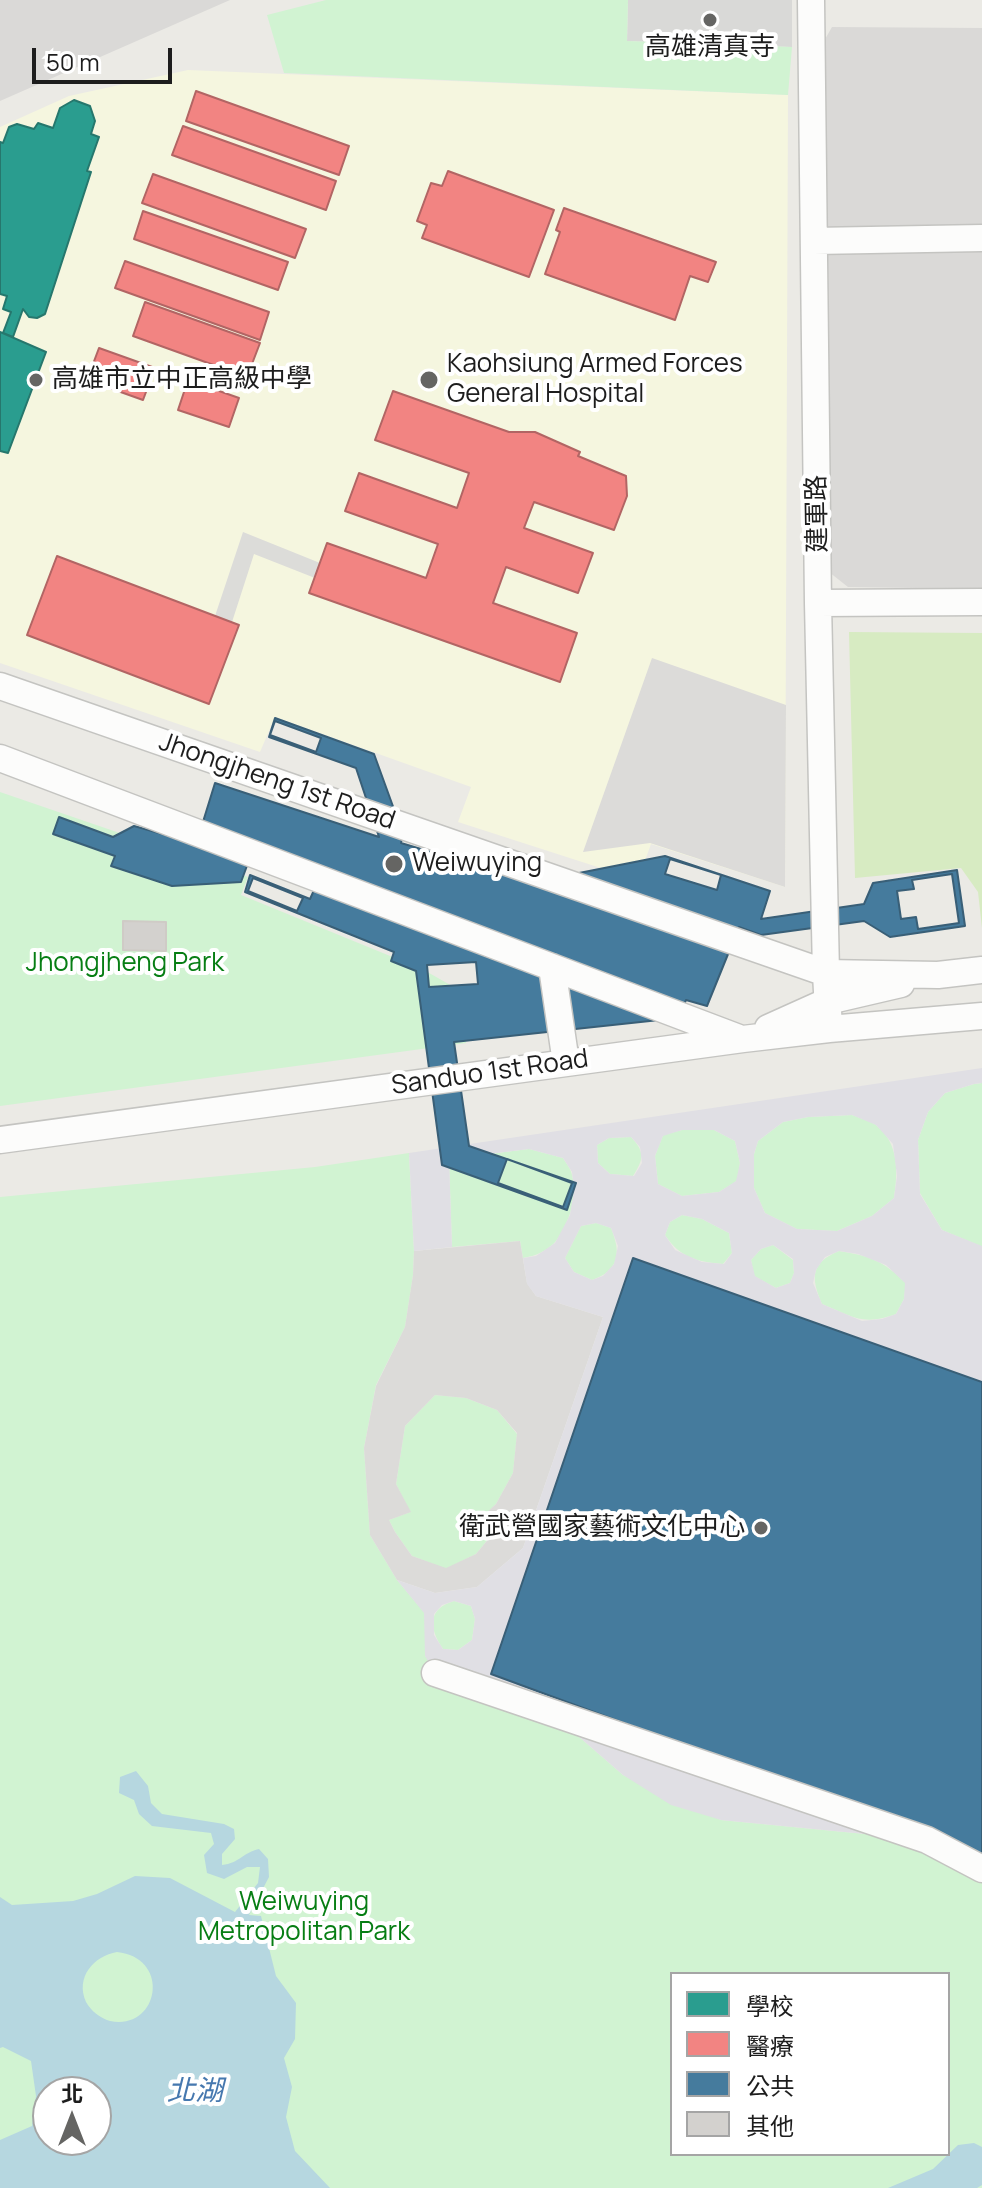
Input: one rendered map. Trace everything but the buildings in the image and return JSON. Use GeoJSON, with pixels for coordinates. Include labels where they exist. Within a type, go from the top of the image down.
{"type":"FeatureCollection","features":[{"type":"Feature","properties":{"kind":"street","name":"建軍路"},"geometry":{"type":"LineString","coordinates":[[811,0],[818,603],[829,1029]]}},
{"type":"Feature","properties":{"kind":"street"},"geometry":{"type":"LineString","coordinates":[[814,241],[982,238]]}},
{"type":"Feature","properties":{"kind":"street"},"geometry":{"type":"LineString","coordinates":[[818,603],[982,602]]}},
{"type":"Feature","properties":{"kind":"street","name":"Jhongjheng 1st Road"},"geometry":{"type":"LineString","coordinates":[[0,686],[826,973]]}},
{"type":"Feature","properties":{"kind":"street"},"geometry":{"type":"LineString","coordinates":[[0,758],[743,1039],[828,1001],[938,975],[982,970]]}},
{"type":"Feature","properties":{"kind":"street"},"geometry":{"type":"LineString","coordinates":[[552,967],[566,1063]]}},
{"type":"Feature","properties":{"kind":"street"},"geometry":{"type":"LineString","coordinates":[[826,973],[938,975]]}},
{"type":"Feature","properties":{"kind":"street","name":"Sanduo 1st Road"},"geometry":{"type":"LineString","coordinates":[[0,1140],[743,1039],[982,1016]]}},
{"type":"Feature","properties":{"kind":"street"},"geometry":{"type":"LineString","coordinates":[[435,1673],[927,1840],[982,1869]]}},
{"type":"Feature","properties":{"kind":"shaded area"},"geometry":{"type":"Polygon","coordinates":[[[0,0],[230,0],[0,101],[0,0]]]}},
{"type":"Feature","properties":{"kind":"shaded area","name":"高雄清真寺"},"geometry":{"type":"Polygon","coordinates":[[[628,0],[792,0],[792,47],[627,41],[628,0]]]}},
{"type":"Feature","properties":{"kind":"shaded area"},"geometry":{"type":"Polygon","coordinates":[[[832,27],[982,28],[982,589],[848,587],[829,572],[820,48],[832,27]]]}},
{"type":"Feature","properties":{"kind":"shaded area","name":"Kaohsiung Armed Forces General Hospital"},"geometry":{"type":"Polygon","coordinates":[[[188,70],[788,95],[785,887],[651,844],[638,880],[458,822],[471,787],[275,717],[260,752],[0,663],[0,127],[69,96],[188,70]]]}},
{"type":"Feature","properties":{"kind":"shaded area"},"geometry":{"type":"Polygon","coordinates":[[[652,658],[786,705],[785,887],[650,843],[583,852],[652,658]]]}},
{"type":"Feature","properties":{"kind":"shaded area"},"geometry":{"type":"Polygon","coordinates":[[[982,1068],[982,1083],[945,1093],[928,1112],[918,1140],[920,1194],[942,1230],[982,1246],[982,1382],[633,1258],[491,1674],[982,1855],[927,1840],[721,1820],[671,1805],[623,1775],[570,1729],[443,1687],[425,1656],[424,1613],[397,1580],[435,1593],[477,1587],[523,1548],[603,1317],[536,1296],[527,1284],[523,1258],[536,1256],[555,1243],[570,1215],[574,1190],[572,1172],[563,1158],[529,1149],[449,1159],[452,1247],[414,1251],[409,1153],[982,1068]],[[852,1115],[808,1117],[783,1122],[758,1141],[754,1154],[754,1188],[765,1213],[797,1229],[837,1231],[872,1216],[894,1198],[897,1176],[893,1144],[876,1125],[852,1115]],[[682,1130],[663,1136],[655,1156],[658,1184],[682,1196],[719,1192],[736,1181],[740,1163],[735,1141],[714,1130],[682,1130]],[[631,1137],[609,1138],[597,1145],[598,1163],[610,1174],[634,1176],[642,1163],[640,1147],[631,1137]],[[682,1215],[670,1222],[665,1235],[675,1250],[702,1262],[724,1264],[732,1253],[729,1233],[702,1219],[682,1215]],[[596,1223],[581,1226],[565,1258],[574,1272],[592,1280],[603,1276],[614,1264],[618,1246],[611,1228],[596,1223]],[[773,1245],[761,1249],[751,1260],[755,1276],[776,1288],[790,1283],[794,1273],[793,1259],[773,1245]],[[839,1251],[825,1257],[816,1270],[813,1283],[822,1304],[862,1321],[896,1314],[904,1299],[905,1283],[886,1265],[858,1254],[839,1251]],[[454,1601],[442,1605],[434,1614],[434,1635],[443,1649],[458,1650],[472,1640],[475,1619],[471,1606],[454,1601]]]}},
{"type":"Feature","properties":{"kind":"shaded area"},"geometry":{"type":"Polygon","coordinates":[[[520,1241],[527,1283],[536,1296],[603,1317],[523,1548],[477,1587],[435,1593],[397,1580],[370,1535],[364,1448],[376,1386],[405,1327],[414,1251],[520,1241]],[[435,1395],[405,1426],[396,1484],[411,1512],[389,1520],[412,1556],[446,1568],[476,1554],[495,1531],[484,1515],[496,1504],[513,1473],[517,1433],[497,1410],[466,1398],[435,1395]]]}},
{"type":"Feature","properties":{"kind":"green space"},"geometry":{"type":"Polygon","coordinates":[[[326,0],[628,0],[627,41],[792,47],[788,95],[284,73],[267,15],[326,0]]]}},
{"type":"Feature","properties":{"kind":"green space"},"geometry":{"type":"Polygon","coordinates":[[[849,632],[982,633],[982,928],[978,892],[961,868],[855,878],[849,632]]]}},
{"type":"Feature","properties":{"kind":"green space","name":"Jhongjheng Park"},"geometry":{"type":"Polygon","coordinates":[[[0,792],[248,877],[241,895],[422,969],[461,991],[466,1043],[0,1106],[0,792]]]}},
{"type":"Feature","properties":{"kind":"green space"},"geometry":{"type":"Polygon","coordinates":[[[982,1083],[980,1246],[942,1230],[920,1193],[918,1140],[928,1112],[945,1093],[982,1083]]]}},
{"type":"Feature","properties":{"kind":"green space"},"geometry":{"type":"Polygon","coordinates":[[[852,1115],[874,1123],[889,1140],[896,1168],[894,1198],[872,1216],[837,1231],[797,1229],[765,1213],[754,1188],[754,1154],[758,1141],[783,1122],[808,1117],[852,1115]]]}},
{"type":"Feature","properties":{"kind":"green space"},"geometry":{"type":"Polygon","coordinates":[[[682,1130],[714,1130],[735,1141],[740,1163],[737,1181],[719,1192],[682,1196],[658,1184],[655,1156],[663,1135],[682,1130]]]}},
{"type":"Feature","properties":{"kind":"green space"},"geometry":{"type":"Polygon","coordinates":[[[631,1137],[641,1151],[637,1170],[633,1176],[610,1174],[598,1163],[597,1145],[609,1138],[631,1137]]]}},
{"type":"Feature","properties":{"kind":"green space"},"geometry":{"type":"Polygon","coordinates":[[[529,1149],[563,1158],[574,1183],[571,1210],[556,1241],[549,1248],[523,1258],[520,1241],[452,1247],[449,1159],[529,1149]]]}},
{"type":"Feature","properties":{"kind":"green space","name":"Weiwuying Metropolitan Park"},"geometry":{"type":"Polygon","coordinates":[[[409,1153],[413,1275],[405,1327],[376,1385],[364,1448],[370,1535],[397,1580],[425,1613],[425,1656],[570,1729],[623,1775],[721,1820],[927,1840],[982,1871],[982,2188],[0,2188],[0,1197],[315,1167],[409,1153]]]}},
{"type":"Feature","properties":{"kind":"green space"},"geometry":{"type":"Polygon","coordinates":[[[682,1215],[702,1219],[729,1233],[732,1253],[723,1264],[690,1257],[671,1243],[665,1235],[670,1222],[682,1215]]]}},
{"type":"Feature","properties":{"kind":"green space"},"geometry":{"type":"Polygon","coordinates":[[[596,1223],[611,1228],[617,1253],[613,1266],[592,1280],[574,1272],[565,1258],[581,1226],[596,1223]]]}},
{"type":"Feature","properties":{"kind":"green space"},"geometry":{"type":"Polygon","coordinates":[[[773,1245],[793,1260],[794,1273],[790,1283],[776,1288],[754,1276],[751,1260],[761,1249],[773,1245]]]}},
{"type":"Feature","properties":{"kind":"green space"},"geometry":{"type":"Polygon","coordinates":[[[839,1251],[876,1261],[906,1283],[904,1299],[896,1314],[866,1320],[822,1304],[816,1286],[816,1272],[823,1261],[839,1251]]]}},
{"type":"Feature","properties":{"kind":"green space"},"geometry":{"type":"Polygon","coordinates":[[[435,1395],[466,1398],[497,1410],[517,1434],[513,1473],[496,1504],[485,1515],[495,1531],[476,1554],[446,1569],[412,1556],[389,1520],[410,1512],[396,1484],[405,1426],[435,1395]]]}},
{"type":"Feature","properties":{"kind":"green space"},"geometry":{"type":"Polygon","coordinates":[[[454,1601],[471,1606],[475,1619],[472,1640],[458,1650],[443,1649],[435,1634],[433,1620],[439,1609],[454,1601]]]}},
{"type":"Feature","properties":{"kind":"water","name":"北湖"},"geometry":{"type":"Polygon","coordinates":[[[136,1771],[148,1786],[151,1803],[162,1814],[224,1824],[234,1829],[235,1839],[222,1854],[222,1865],[259,1849],[268,1859],[269,1877],[249,1915],[261,1916],[276,1976],[296,2003],[295,2039],[284,2058],[292,2087],[286,2117],[295,2151],[330,2188],[0,2188],[0,2140],[32,2126],[32,2156],[112,2156],[112,2076],[33,2076],[31,2061],[0,2048],[0,1897],[12,1905],[73,1901],[97,1894],[135,1876],[170,1878],[235,1912],[258,1883],[260,1867],[247,1867],[224,1879],[207,1873],[204,1855],[214,1844],[211,1833],[152,1826],[139,1814],[134,1800],[119,1793],[120,1777],[136,1771]],[[117,1952],[109,1954],[89,1969],[83,1993],[88,2005],[99,2016],[110,2021],[127,2021],[140,2015],[148,2005],[152,1979],[146,1967],[134,1957],[117,1952]]]}},
{"type":"Feature","properties":{"kind":"water"},"geometry":{"type":"Polygon","coordinates":[[[974,2143],[982,2147],[982,2185],[977,2188],[888,2188],[933,2169],[958,2145],[974,2143]]]}},
{"type":"Feature","properties":{"kind":"pier"},"geometry":{"type":"Polygon","coordinates":[[[243,532],[320,563],[315,578],[254,554],[232,622],[215,616],[243,532]]]}},
{"type":"Feature","properties":{"kind":"place","name":"高雄清真寺"},"geometry":{"type":"Point","coordinates":[710,20]}},
{"type":"Feature","properties":{"kind":"place","name":"高雄市立中正高級中學"},"geometry":{"type":"Point","coordinates":[36,380]}},
{"type":"Feature","properties":{"kind":"place","name":"Kaohsiung Armed Forces General Hospital"},"geometry":{"type":"Point","coordinates":[429,380]}},
{"type":"Feature","properties":{"kind":"place","name":"Weiwuying"},"geometry":{"type":"Point","coordinates":[394,864]}},
{"type":"Feature","properties":{"kind":"place","name":"衛武營國家藝術文化中心"},"geometry":{"type":"Point","coordinates":[761,1528]}}]}
